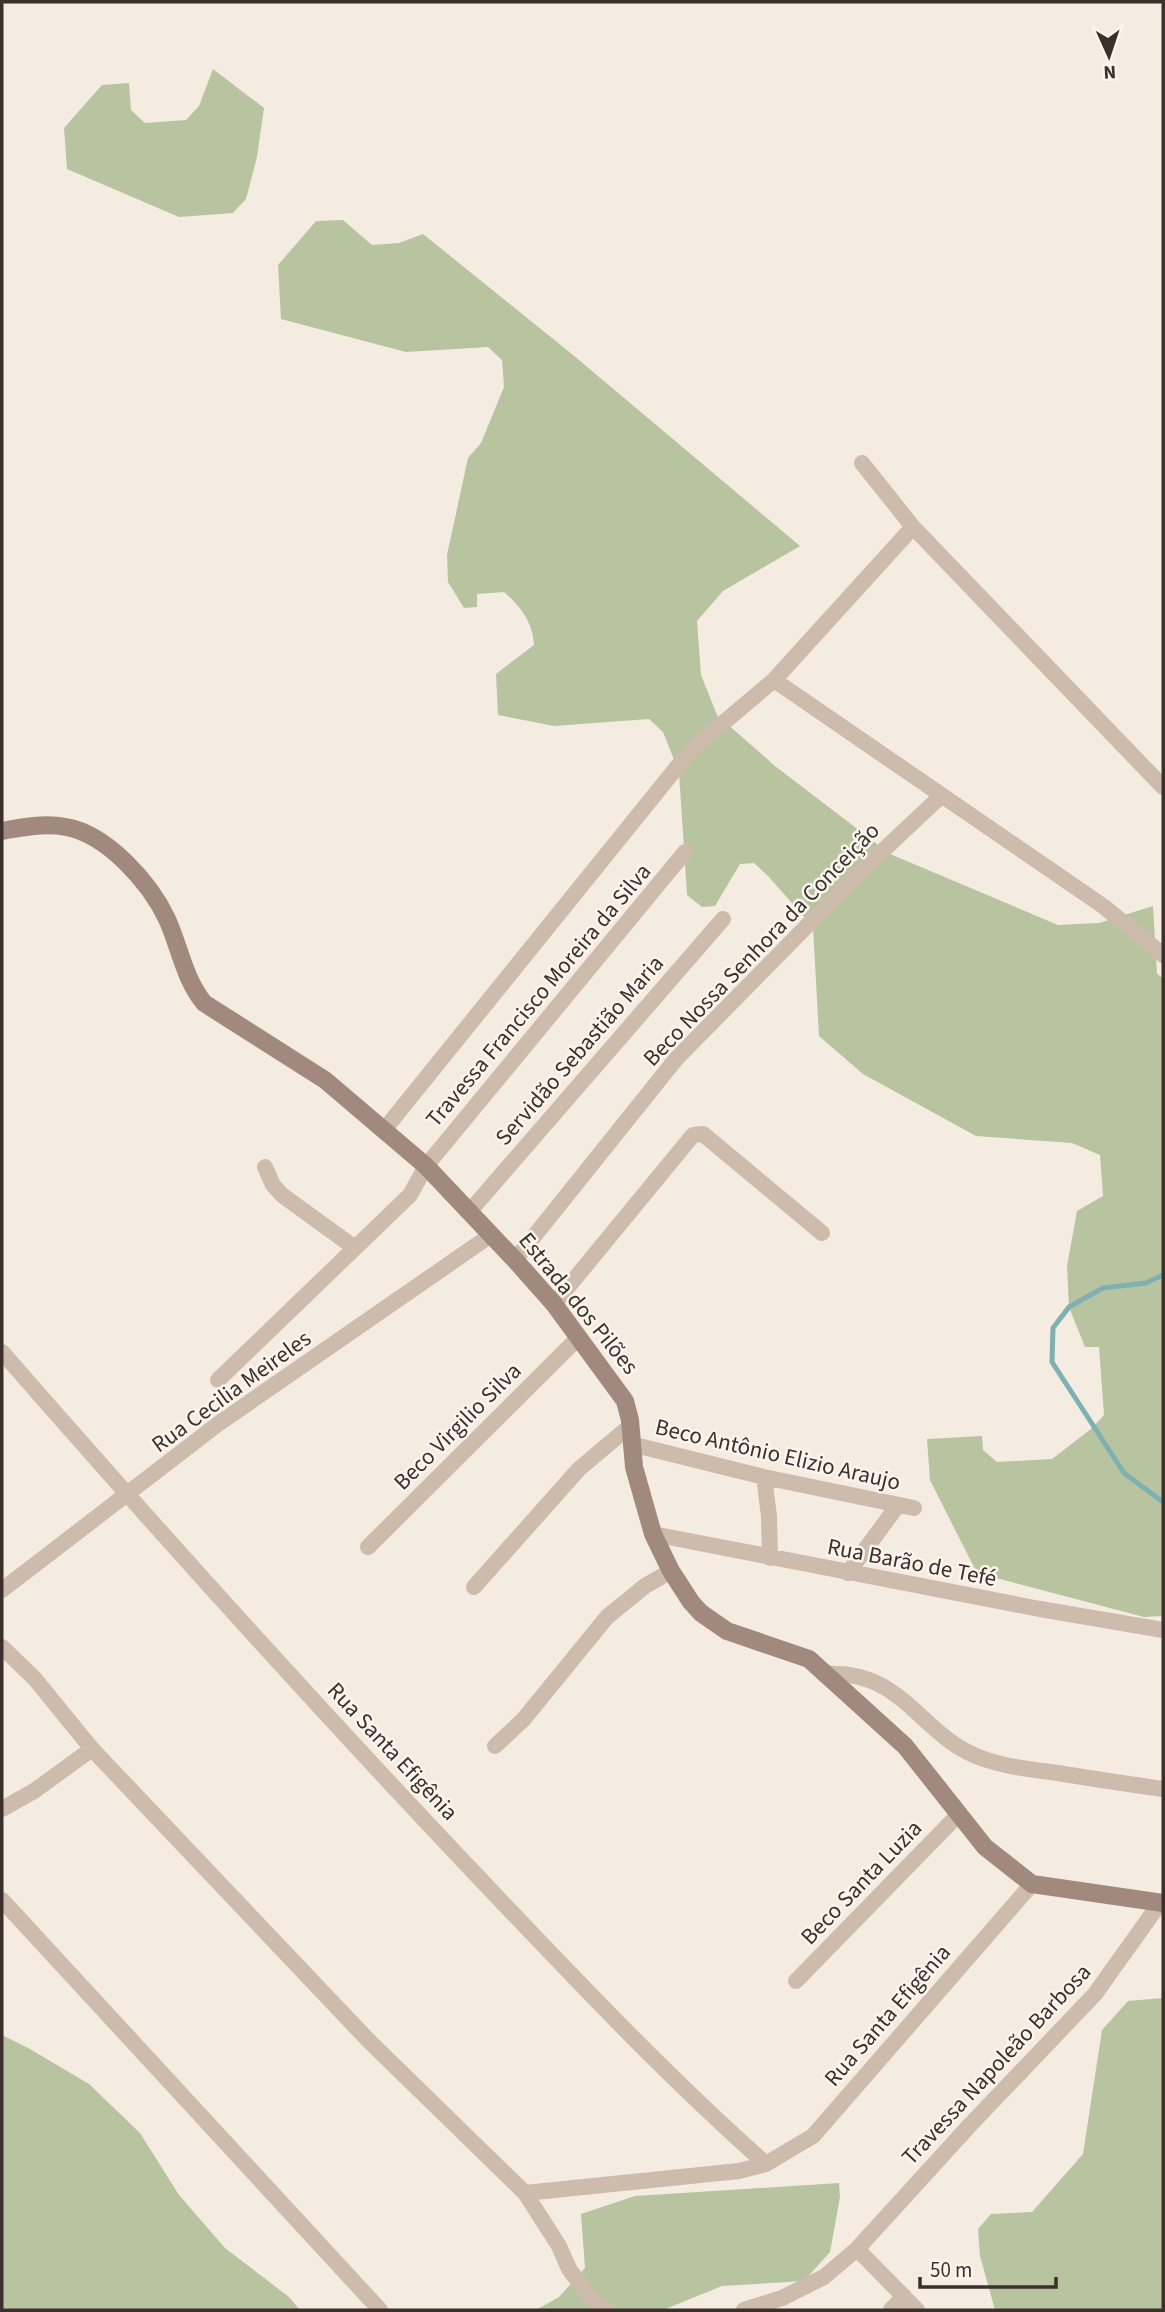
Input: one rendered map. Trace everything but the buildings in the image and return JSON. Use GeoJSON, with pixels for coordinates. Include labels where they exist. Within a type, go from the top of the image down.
{"type":"FeatureCollection","features":[{"type":"Feature","properties":{"kind":"street"},"geometry":{"type":"LineString","coordinates":[[862,463],[913,527],[1163,787]]}},
{"type":"Feature","properties":{"kind":"street"},"geometry":{"type":"LineString","coordinates":[[384,1130],[690,751],[774,680],[913,527]]}},
{"type":"Feature","properties":{"kind":"street"},"geometry":{"type":"LineString","coordinates":[[774,680],[1103,906],[1163,955]]}},
{"type":"Feature","properties":{"kind":"street","name":"Beco Nossa Senhora da Conceição"},"geometry":{"type":"LineString","coordinates":[[515,1260],[676,1059],[858,874],[941,796]]}},
{"type":"Feature","properties":{"kind":"street","name":"Estrada dos Pilões"},"geometry":{"type":"LineString","coordinates":[[2,831],[37,825],[66,827],[78,830],[108,847],[157,899],[192,987],[204,1003],[325,1080],[426,1166],[554,1304],[620,1392],[625,1401],[639,1490],[653,1534],[671,1571],[691,1602],[727,1632],[809,1659],[905,1746],[985,1847],[1032,1884]]}},
{"type":"Feature","properties":{"kind":"street","name":"Travessa Francisco Moreira da Silva"},"geometry":{"type":"LineString","coordinates":[[218,1380],[410,1195],[426,1166],[685,852]]}},
{"type":"Feature","properties":{"kind":"street","name":"Servidão Sebastião Maria"},"geometry":{"type":"LineString","coordinates":[[470,1211],[723,919]]}},
{"type":"Feature","properties":{"kind":"street"},"geometry":{"type":"LineString","coordinates":[[554,1304],[693,1135],[704,1134],[822,1233]]}},
{"type":"Feature","properties":{"kind":"street"},"geometry":{"type":"LineString","coordinates":[[265,1167],[273,1185],[282,1195],[355,1248]]}},
{"type":"Feature","properties":{"kind":"street","name":"Rua Cecilia Meireles"},"geometry":{"type":"LineString","coordinates":[[2,1590],[218,1424],[491,1235]]}},
{"type":"Feature","properties":{"kind":"street","name":"Beco Virgilio Silva"},"geometry":{"type":"LineString","coordinates":[[368,1546],[578,1338]]}},
{"type":"Feature","properties":{"kind":"street","name":"Rua Santa Efigênia"},"geometry":{"type":"LineString","coordinates":[[2,1352],[125,1494],[398,1792],[614,2020],[766,2164]]}},
{"type":"Feature","properties":{"kind":"street"},"geometry":{"type":"LineString","coordinates":[[474,1587],[579,1469],[631,1435]]}},
{"type":"Feature","properties":{"kind":"street","name":"Beco Antônio Elizio Araujo"},"geometry":{"type":"LineString","coordinates":[[631,1435],[764,1477],[906,1507],[848,1573]]}},
{"type":"Feature","properties":{"kind":"street"},"geometry":{"type":"LineString","coordinates":[[764,1477],[769,1516],[770,1558]]}},
{"type":"Feature","properties":{"kind":"street","name":"Rua Barão de Tefé"},"geometry":{"type":"LineString","coordinates":[[653,1534],[848,1573],[1163,1630]]}},
{"type":"Feature","properties":{"kind":"street"},"geometry":{"type":"LineString","coordinates":[[495,1746],[523,1720],[607,1617],[645,1586],[671,1571]]}},
{"type":"Feature","properties":{"kind":"street"},"geometry":{"type":"LineString","coordinates":[[2,1647],[34,1679],[92,1749],[369,2041],[525,2193],[559,2246],[569,2269],[590,2297],[606,2310]]}},
{"type":"Feature","properties":{"kind":"street"},"geometry":{"type":"LineString","coordinates":[[824,1674],[854,1674],[887,1688],[949,1740],[982,1758],[1033,1770],[1163,1789]]}},
{"type":"Feature","properties":{"kind":"street"},"geometry":{"type":"LineString","coordinates":[[2,1809],[34,1791],[92,1749]]}},
{"type":"Feature","properties":{"kind":"street","name":"Beco Santa Luzia"},"geometry":{"type":"LineString","coordinates":[[796,1981],[958,1815]]}},
{"type":"Feature","properties":{"kind":"street"},"geometry":{"type":"LineString","coordinates":[[1032,1884],[1162,1903]]}},
{"type":"Feature","properties":{"kind":"street","name":"Rua Santa Efigênia"},"geometry":{"type":"LineString","coordinates":[[525,2193],[739,2171],[766,2164],[813,2136],[1032,1884]]}},
{"type":"Feature","properties":{"kind":"street"},"geometry":{"type":"LineString","coordinates":[[2,1900],[380,2310]]}},
{"type":"Feature","properties":{"kind":"street","name":"Travessa Napoleão Barbosa"},"geometry":{"type":"LineString","coordinates":[[744,2310],[782,2298],[824,2277],[857,2249],[970,2124],[1095,1994],[1162,1903]]}},
{"type":"Feature","properties":{"kind":"street"},"geometry":{"type":"LineString","coordinates":[[857,2249],[917,2310]]}},
{"type":"Feature","properties":{"kind":"street"},"geometry":{"type":"LineString","coordinates":[[891,2310],[904,2296]]}},
{"type":"Feature","properties":{"kind":"green space"},"geometry":{"type":"Polygon","coordinates":[[[213,69],[264,108],[257,157],[246,199],[233,213],[179,217],[67,169],[64,128],[102,85],[129,83],[131,110],[145,123],[186,120],[199,106],[213,69]]]}},
{"type":"Feature","properties":{"kind":"green space"},"geometry":{"type":"Polygon","coordinates":[[[343,220],[372,245],[399,243],[423,234],[573,355],[800,546],[723,591],[697,621],[701,675],[717,715],[775,766],[890,854],[1058,925],[1099,923],[1153,906],[1157,974],[1163,978],[1163,1616],[1144,1617],[977,1573],[930,1480],[927,1439],[982,1436],[983,1450],[997,1462],[1052,1459],[1091,1429],[1104,1415],[1099,1347],[1085,1347],[1069,1307],[1067,1266],[1077,1211],[1103,1196],[1100,1155],[1072,1143],[976,1136],[863,1074],[819,1036],[813,927],[768,876],[754,863],[740,864],[715,906],[702,907],[687,895],[679,772],[663,732],[649,719],[554,726],[498,715],[496,674],[534,645],[531,629],[520,609],[504,592],[477,594],[477,607],[464,608],[448,582],[447,555],[468,458],[481,443],[504,387],[502,360],[488,347],[406,352],[281,319],[278,265],[316,221],[343,220]]]}},
{"type":"Feature","properties":{"kind":"green space"},"geometry":{"type":"Polygon","coordinates":[[[1163,1998],[1163,2310],[995,2310],[980,2256],[978,2229],[991,2214],[1032,2212],[1083,2154],[1102,2030],[1128,2001],[1163,1998]]]}},
{"type":"Feature","properties":{"kind":"green space"},"geometry":{"type":"Polygon","coordinates":[[[2,2035],[89,2084],[140,2133],[179,2195],[225,2248],[289,2297],[300,2310],[2,2310],[2,2035]]]}},
{"type":"Feature","properties":{"kind":"green space"},"geometry":{"type":"Polygon","coordinates":[[[839,2183],[840,2197],[830,2252],[804,2281],[722,2286],[663,2310],[536,2310],[559,2297],[585,2268],[581,2214],[635,2196],[839,2183]]]}},
{"type":"Feature","properties":{"kind":"waterway"},"geometry":{"type":"LineString","coordinates":[[1163,1275],[1146,1283],[1103,1288],[1069,1307],[1053,1328],[1052,1362],[1124,1473],[1163,1502]]}}]}
